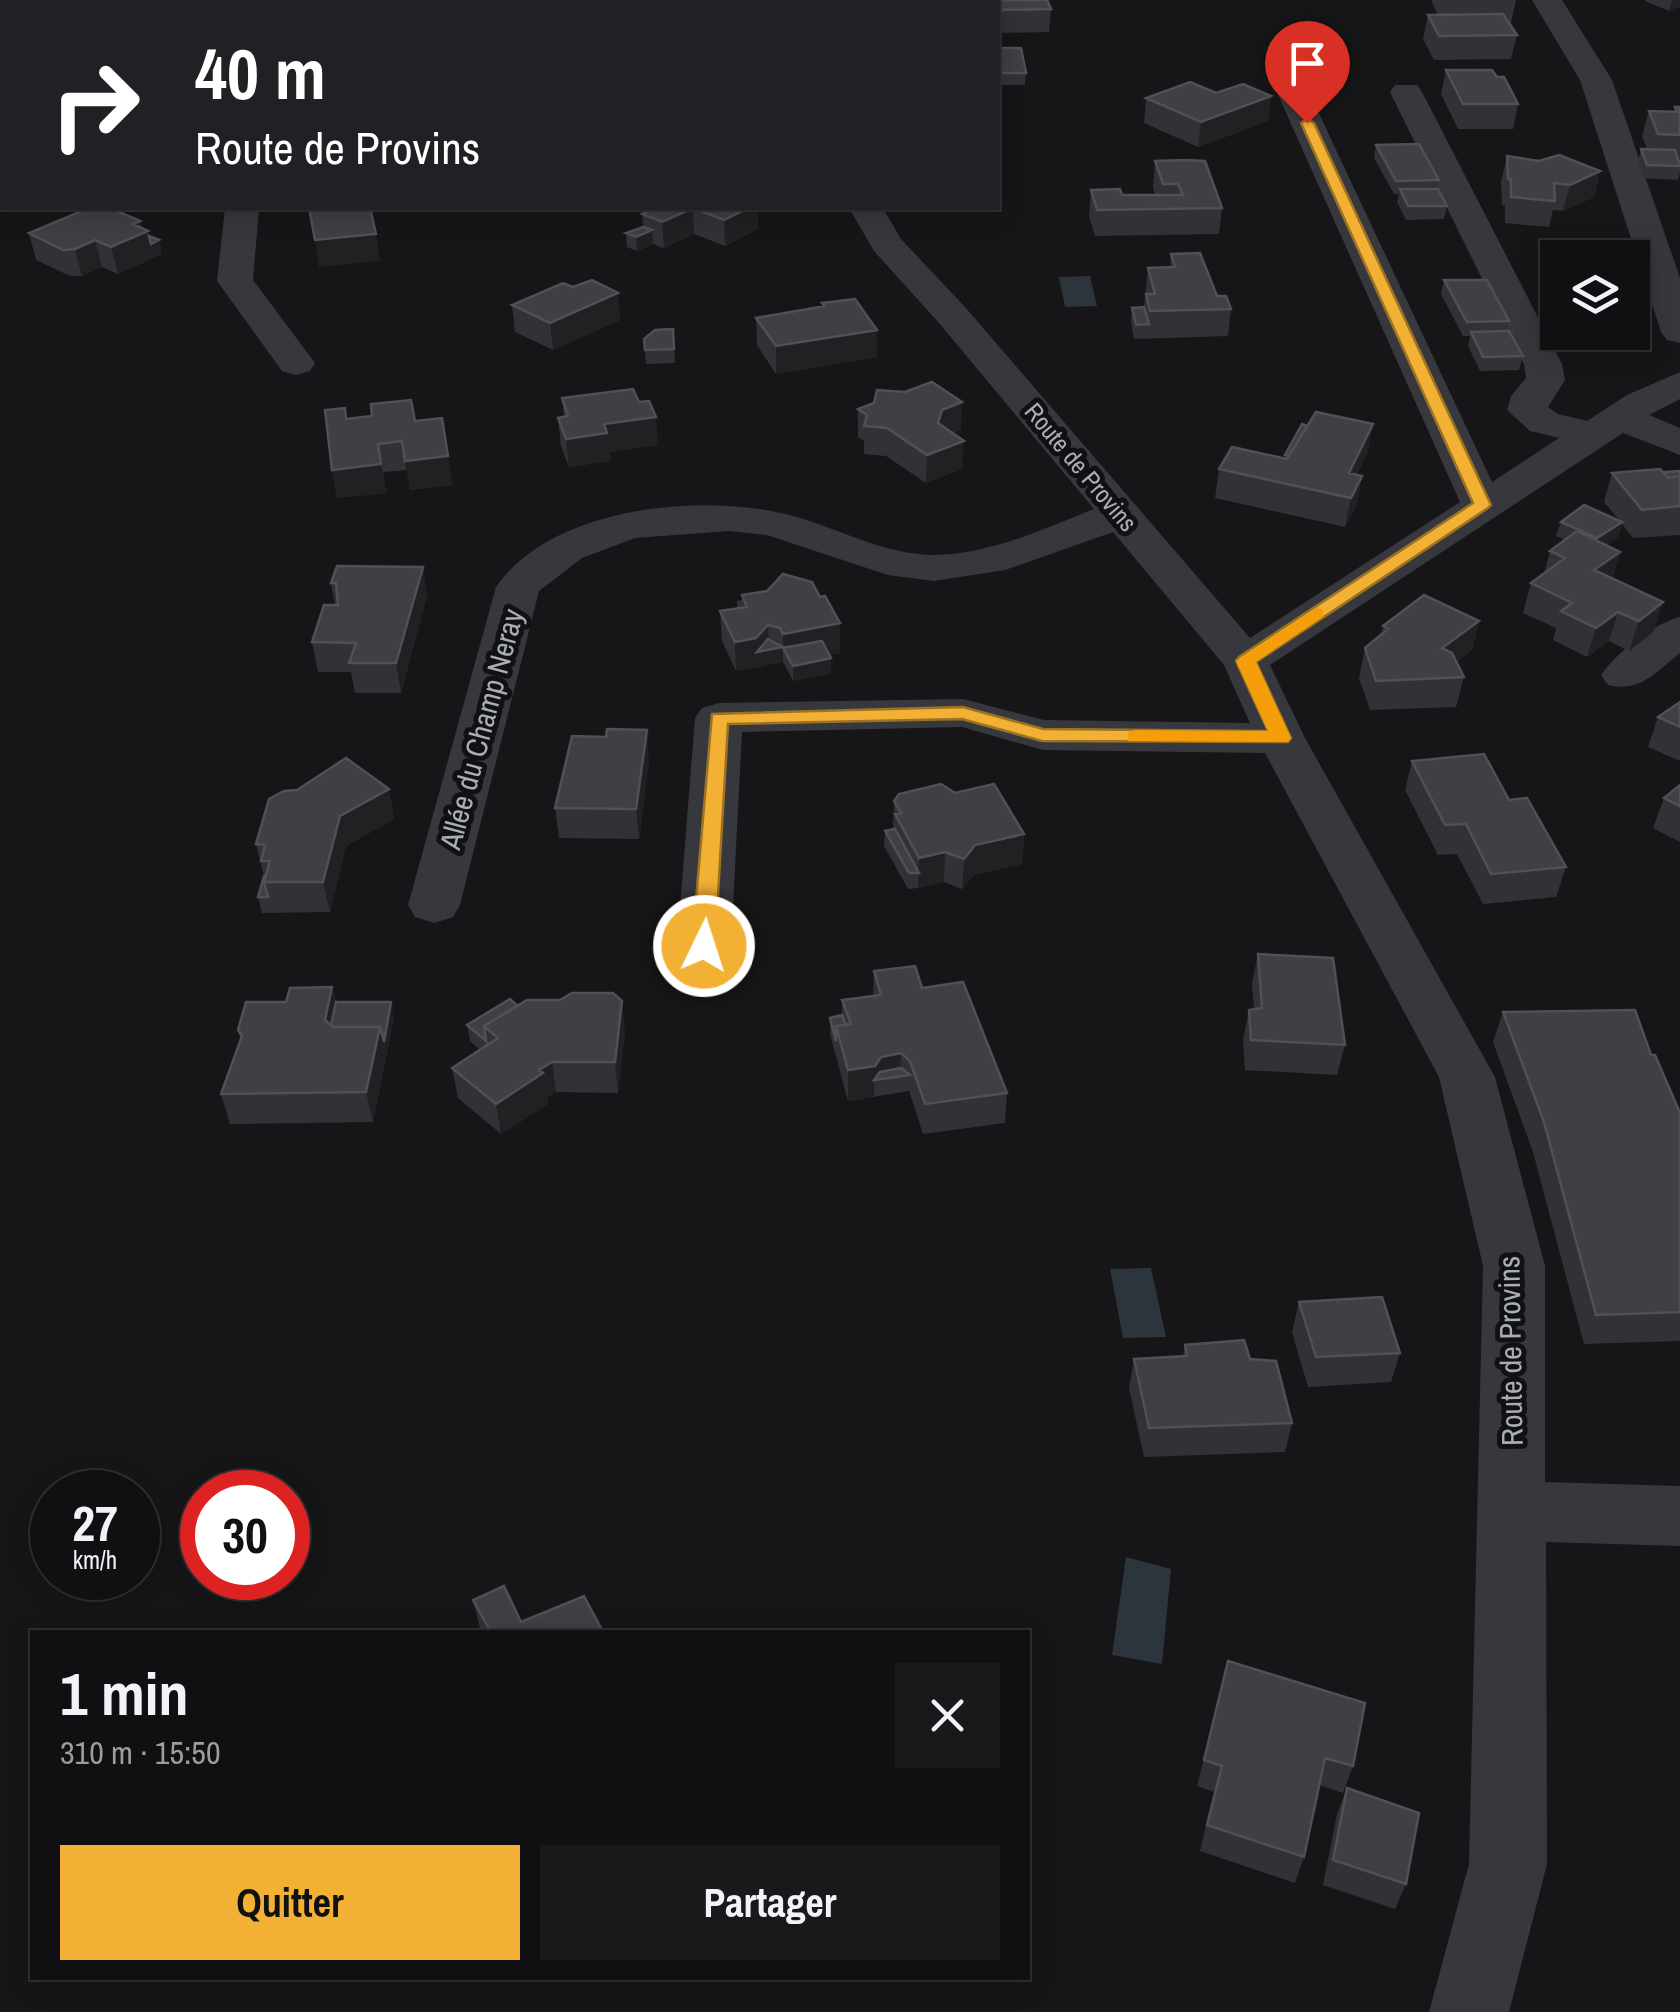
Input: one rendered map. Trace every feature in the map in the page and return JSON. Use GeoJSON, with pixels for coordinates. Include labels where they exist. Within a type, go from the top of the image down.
{"type":"FeatureCollection","features":[{"type":"Feature","properties":{"kind":"street"},"geometry":{"type":"LineString","coordinates":[[1548,0],[1596,80],[1680,332]]}},
{"type":"Feature","properties":{"kind":"street"},"geometry":{"type":"LineString","coordinates":[[1292,88],[1482,505]]}},
{"type":"Feature","properties":{"kind":"street"},"geometry":{"type":"LineString","coordinates":[[1406,92],[1543,364],[1546,380],[1530,396],[1527,410],[1544,423],[1606,425],[1680,443]]}},
{"type":"Feature","properties":{"kind":"street"},"geometry":{"type":"LineString","coordinates":[[242,210],[235,281],[296,362]]}},
{"type":"Feature","properties":{"kind":"street","name":"Route de Provins"},"geometry":{"type":"LineString","coordinates":[[867,210],[886,244],[952,315],[1245,661],[1281,738],[1467,1077],[1514,1266],[1508,1864],[1469,2012]]}},
{"type":"Feature","properties":{"kind":"street"},"geometry":{"type":"LineString","coordinates":[[1245,661],[1606,425],[1680,384]]}},
{"type":"Feature","properties":{"kind":"street","name":"Allée du Champ Neray"},"geometry":{"type":"LineString","coordinates":[[434,905],[518,588],[536,566],[606,534],[692,518],[762,522],[906,566],[966,565],[1029,548],[1121,514]]}},
{"type":"Feature","properties":{"kind":"street"},"geometry":{"type":"LineString","coordinates":[[1624,675],[1680,632]]}},
{"type":"Feature","properties":{"kind":"street"},"geometry":{"type":"LineString","coordinates":[[704,946],[719,718],[963,713],[1042,735],[1281,738]]}},
{"type":"Feature","properties":{"kind":"street"},"geometry":{"type":"LineString","coordinates":[[1512,1511],[1680,1516]]}},
{"type":"Feature","properties":{"kind":"shaded area"},"geometry":{"type":"Polygon","coordinates":[[[1090,276],[1097,306],[1065,307],[1059,277],[1090,276]]]}},
{"type":"Feature","properties":{"kind":"shaded area"},"geometry":{"type":"Polygon","coordinates":[[[1151,1268],[1166,1337],[1123,1338],[1110,1269],[1151,1268]]]}},
{"type":"Feature","properties":{"kind":"shaded area"},"geometry":{"type":"Polygon","coordinates":[[[1126,1557],[1171,1569],[1162,1664],[1112,1655],[1126,1557]]]}},
{"type":"Feature","properties":{"kind":"building"},"geometry":{"type":"Polygon","coordinates":[[[1000,0],[1047,0],[1051,9],[1000,10],[1000,0]]]}},
{"type":"Feature","properties":{"kind":"building"},"geometry":{"type":"Polygon","coordinates":[[[1503,14],[1517,35],[1439,36],[1428,15],[1503,14]]]}},
{"type":"Feature","properties":{"kind":"building"},"geometry":{"type":"Polygon","coordinates":[[[1000,48],[1021,48],[1026,73],[1000,73],[1000,48]]]}},
{"type":"Feature","properties":{"kind":"building"},"geometry":{"type":"Polygon","coordinates":[[[1446,70],[1492,70],[1497,77],[1504,77],[1518,104],[1463,104],[1446,70]]]}},
{"type":"Feature","properties":{"kind":"building"},"geometry":{"type":"Polygon","coordinates":[[[1190,82],[1216,93],[1243,84],[1271,96],[1201,122],[1146,98],[1190,82]]]}},
{"type":"Feature","properties":{"kind":"building"},"geometry":{"type":"Polygon","coordinates":[[[1675,107],[1680,107],[1680,135],[1658,134],[1649,111],[1677,112],[1675,107]]]}},
{"type":"Feature","properties":{"kind":"building"},"geometry":{"type":"Polygon","coordinates":[[[1419,144],[1439,180],[1396,181],[1376,145],[1419,144]]]}},
{"type":"Feature","properties":{"kind":"building"},"geometry":{"type":"Polygon","coordinates":[[[1641,149],[1675,150],[1680,166],[1647,165],[1641,149]]]}},
{"type":"Feature","properties":{"kind":"building"},"geometry":{"type":"Polygon","coordinates":[[[1559,155],[1600,171],[1570,185],[1554,183],[1555,201],[1511,197],[1507,156],[1539,161],[1559,155]]]}},
{"type":"Feature","properties":{"kind":"building"},"geometry":{"type":"Polygon","coordinates":[[[1155,161],[1205,161],[1222,208],[1097,210],[1091,190],[1120,189],[1122,195],[1183,195],[1178,184],[1163,184],[1155,161]]]}},
{"type":"Feature","properties":{"kind":"building"},"geometry":{"type":"Polygon","coordinates":[[[1400,189],[1438,189],[1447,206],[1408,206],[1400,189]]]}},
{"type":"Feature","properties":{"kind":"building"},"geometry":{"type":"Polygon","coordinates":[[[84,210],[115,210],[140,221],[133,224],[148,231],[111,247],[95,240],[63,250],[29,233],[84,210]]]}},
{"type":"Feature","properties":{"kind":"building"},"geometry":{"type":"Polygon","coordinates":[[[309,210],[370,210],[376,234],[315,240],[309,210]]]}},
{"type":"Feature","properties":{"kind":"building"},"geometry":{"type":"Polygon","coordinates":[[[651,210],[689,210],[662,222],[642,214],[651,210]]]}},
{"type":"Feature","properties":{"kind":"building"},"geometry":{"type":"Polygon","coordinates":[[[698,210],[744,210],[724,220],[698,210]]]}},
{"type":"Feature","properties":{"kind":"building"},"geometry":{"type":"Polygon","coordinates":[[[643,227],[652,230],[636,237],[626,233],[643,227]]]}},
{"type":"Feature","properties":{"kind":"building"},"geometry":{"type":"Polygon","coordinates":[[[1200,253],[1217,296],[1226,296],[1231,309],[1150,311],[1146,294],[1155,294],[1148,268],[1175,267],[1171,254],[1200,253]]]}},
{"type":"Feature","properties":{"kind":"building"},"geometry":{"type":"Polygon","coordinates":[[[592,280],[618,293],[550,323],[512,305],[563,283],[573,287],[592,280]]]}},
{"type":"Feature","properties":{"kind":"building"},"geometry":{"type":"Polygon","coordinates":[[[1444,280],[1487,280],[1509,321],[1467,322],[1444,280]]]}},
{"type":"Feature","properties":{"kind":"building"},"geometry":{"type":"Polygon","coordinates":[[[855,299],[877,330],[776,346],[756,318],[825,306],[822,303],[855,299]]]}},
{"type":"Feature","properties":{"kind":"building"},"geometry":{"type":"Polygon","coordinates":[[[1144,307],[1149,324],[1136,325],[1132,308],[1144,307]]]}},
{"type":"Feature","properties":{"kind":"building"},"geometry":{"type":"Polygon","coordinates":[[[673,329],[674,349],[645,350],[644,339],[655,330],[673,329]]]}},
{"type":"Feature","properties":{"kind":"building"},"geometry":{"type":"Polygon","coordinates":[[[1509,331],[1523,356],[1483,357],[1471,332],[1509,331]]]}},
{"type":"Feature","properties":{"kind":"building"},"geometry":{"type":"Polygon","coordinates":[[[932,382],[962,402],[942,410],[938,423],[964,441],[927,455],[887,428],[864,426],[867,415],[858,409],[874,403],[877,390],[905,392],[932,382]]]}},
{"type":"Feature","properties":{"kind":"building"},"geometry":{"type":"Polygon","coordinates":[[[633,389],[639,402],[649,401],[656,417],[604,424],[607,433],[566,439],[558,418],[568,416],[562,398],[633,389]]]}},
{"type":"Feature","properties":{"kind":"building"},"geometry":{"type":"Polygon","coordinates":[[[411,400],[415,421],[442,418],[448,456],[405,461],[402,441],[378,444],[381,464],[332,470],[325,410],[345,408],[346,419],[372,416],[371,404],[411,400]]]}},
{"type":"Feature","properties":{"kind":"building"},"geometry":{"type":"Polygon","coordinates":[[[1316,412],[1373,424],[1349,473],[1362,476],[1351,498],[1219,469],[1232,447],[1287,459],[1316,412]]]}},
{"type":"Feature","properties":{"kind":"building"},"geometry":{"type":"Polygon","coordinates":[[[1302,424],[1307,426],[1289,456],[1285,455],[1302,424]]]}},
{"type":"Feature","properties":{"kind":"building"},"geometry":{"type":"Polygon","coordinates":[[[1660,469],[1668,478],[1680,476],[1680,506],[1642,510],[1612,473],[1660,469]]]}},
{"type":"Feature","properties":{"kind":"building"},"geometry":{"type":"Polygon","coordinates":[[[1680,471],[1680,476],[1668,478],[1664,472],[1680,471]]]}},
{"type":"Feature","properties":{"kind":"building"},"geometry":{"type":"Polygon","coordinates":[[[1584,505],[1622,522],[1597,538],[1561,522],[1584,505]]]}},
{"type":"Feature","properties":{"kind":"building"},"geometry":{"type":"Polygon","coordinates":[[[1577,531],[1620,552],[1594,570],[1663,602],[1639,621],[1618,612],[1596,628],[1561,611],[1572,603],[1531,583],[1565,558],[1550,551],[1577,531]]]}},
{"type":"Feature","properties":{"kind":"building"},"geometry":{"type":"Polygon","coordinates":[[[337,566],[423,567],[396,663],[349,663],[356,643],[312,642],[324,605],[338,605],[336,583],[331,583],[337,566]]]}},
{"type":"Feature","properties":{"kind":"building"},"geometry":{"type":"Polygon","coordinates":[[[783,574],[812,582],[840,623],[783,634],[780,628],[768,625],[756,638],[735,642],[720,611],[747,607],[742,595],[767,591],[783,574]]]}},
{"type":"Feature","properties":{"kind":"building"},"geometry":{"type":"Polygon","coordinates":[[[1424,595],[1479,621],[1442,648],[1452,653],[1464,677],[1376,681],[1365,648],[1388,629],[1383,626],[1424,595]]]}},
{"type":"Feature","properties":{"kind":"building"},"geometry":{"type":"Polygon","coordinates":[[[768,639],[783,647],[757,652],[768,639]]]}},
{"type":"Feature","properties":{"kind":"building"},"geometry":{"type":"Polygon","coordinates":[[[822,641],[831,658],[793,666],[783,648],[822,641]]]}},
{"type":"Feature","properties":{"kind":"building"},"geometry":{"type":"Polygon","coordinates":[[[1680,702],[1680,727],[1658,717],[1680,702]]]}},
{"type":"Feature","properties":{"kind":"building"},"geometry":{"type":"Polygon","coordinates":[[[607,729],[647,730],[636,809],[555,808],[572,736],[606,737],[607,729]]]}},
{"type":"Feature","properties":{"kind":"building"},"geometry":{"type":"Polygon","coordinates":[[[1484,754],[1509,800],[1527,798],[1566,867],[1491,874],[1466,824],[1445,825],[1412,761],[1484,754]]]}},
{"type":"Feature","properties":{"kind":"building"},"geometry":{"type":"Polygon","coordinates":[[[346,758],[389,789],[340,816],[323,882],[264,882],[270,861],[261,861],[265,845],[256,844],[269,799],[284,791],[297,790],[346,758]]]}},
{"type":"Feature","properties":{"kind":"building"},"geometry":{"type":"Polygon","coordinates":[[[941,784],[955,793],[994,784],[1024,834],[975,845],[964,859],[945,852],[919,858],[895,814],[901,813],[894,801],[899,794],[941,784]]]}},
{"type":"Feature","properties":{"kind":"building"},"geometry":{"type":"Polygon","coordinates":[[[1680,785],[1680,806],[1664,798],[1680,785]]]}},
{"type":"Feature","properties":{"kind":"building"},"geometry":{"type":"Polygon","coordinates":[[[895,829],[919,873],[909,873],[885,831],[895,829]]]}},
{"type":"Feature","properties":{"kind":"building"},"geometry":{"type":"Polygon","coordinates":[[[264,876],[268,897],[258,897],[264,876]]]}},
{"type":"Feature","properties":{"kind":"building"},"geometry":{"type":"Polygon","coordinates":[[[1258,954],[1333,958],[1345,1045],[1251,1040],[1249,1010],[1262,1008],[1258,954]]]}},
{"type":"Feature","properties":{"kind":"building"},"geometry":{"type":"Polygon","coordinates":[[[915,966],[922,988],[963,982],[1007,1093],[925,1104],[910,1061],[901,1053],[881,1057],[875,1066],[848,1070],[836,1026],[851,1024],[842,1000],[881,995],[874,971],[915,966]]]}},
{"type":"Feature","properties":{"kind":"building"},"geometry":{"type":"Polygon","coordinates":[[[332,987],[325,1020],[333,1027],[380,1027],[366,1092],[221,1094],[242,1036],[238,1030],[246,1002],[286,1002],[290,988],[332,987]]]}},
{"type":"Feature","properties":{"kind":"building"},"geometry":{"type":"Polygon","coordinates":[[[572,993],[613,993],[622,1001],[615,1062],[552,1062],[539,1070],[543,1073],[496,1104],[452,1068],[498,1038],[484,1026],[527,1000],[560,1000],[572,993]]]}},
{"type":"Feature","properties":{"kind":"building"},"geometry":{"type":"Polygon","coordinates":[[[510,999],[518,1006],[484,1026],[486,1041],[467,1025],[510,999]]]}},
{"type":"Feature","properties":{"kind":"building"},"geometry":{"type":"Polygon","coordinates":[[[336,1002],[391,1002],[384,1042],[380,1027],[333,1027],[336,1002]]]}},
{"type":"Feature","properties":{"kind":"building"},"geometry":{"type":"Polygon","coordinates":[[[1635,1010],[1651,1055],[1655,1055],[1680,1113],[1680,1312],[1596,1315],[1544,1122],[1503,1012],[1635,1010]]]}},
{"type":"Feature","properties":{"kind":"building"},"geometry":{"type":"Polygon","coordinates":[[[842,1015],[846,1025],[836,1026],[836,1041],[830,1018],[842,1015]]]}},
{"type":"Feature","properties":{"kind":"building"},"geometry":{"type":"Polygon","coordinates":[[[901,1068],[910,1075],[874,1080],[880,1072],[901,1068]]]}},
{"type":"Feature","properties":{"kind":"building"},"geometry":{"type":"Polygon","coordinates":[[[1382,1297],[1400,1353],[1316,1357],[1299,1302],[1382,1297]]]}},
{"type":"Feature","properties":{"kind":"building"},"geometry":{"type":"Polygon","coordinates":[[[1244,1340],[1250,1359],[1276,1361],[1292,1423],[1149,1428],[1134,1359],[1187,1356],[1185,1345],[1244,1340]]]}},
{"type":"Feature","properties":{"kind":"building"},"geometry":{"type":"Polygon","coordinates":[[[504,1586],[521,1622],[584,1596],[602,1630],[490,1630],[473,1600],[504,1586]]]}},
{"type":"Feature","properties":{"kind":"building"},"geometry":{"type":"Polygon","coordinates":[[[1228,1661],[1365,1703],[1353,1766],[1325,1758],[1304,1857],[1207,1825],[1222,1766],[1204,1760],[1228,1661]]]}},
{"type":"Feature","properties":{"kind":"building"},"geometry":{"type":"Polygon","coordinates":[[[1347,1788],[1419,1813],[1406,1884],[1333,1860],[1347,1788]]]}},
{"type":"Feature","properties":{"kind":"slow traffic"},"geometry":{"type":"LineString","coordinates":[[1135,736],[1281,738],[1245,661],[1317,614]]}},
{"type":"Feature","properties":{"kind":"route"},"geometry":{"type":"LineString","coordinates":[[704,946],[719,718],[963,713],[1042,735],[1281,738],[1245,661],[1482,505],[1307,123]]}}]}
